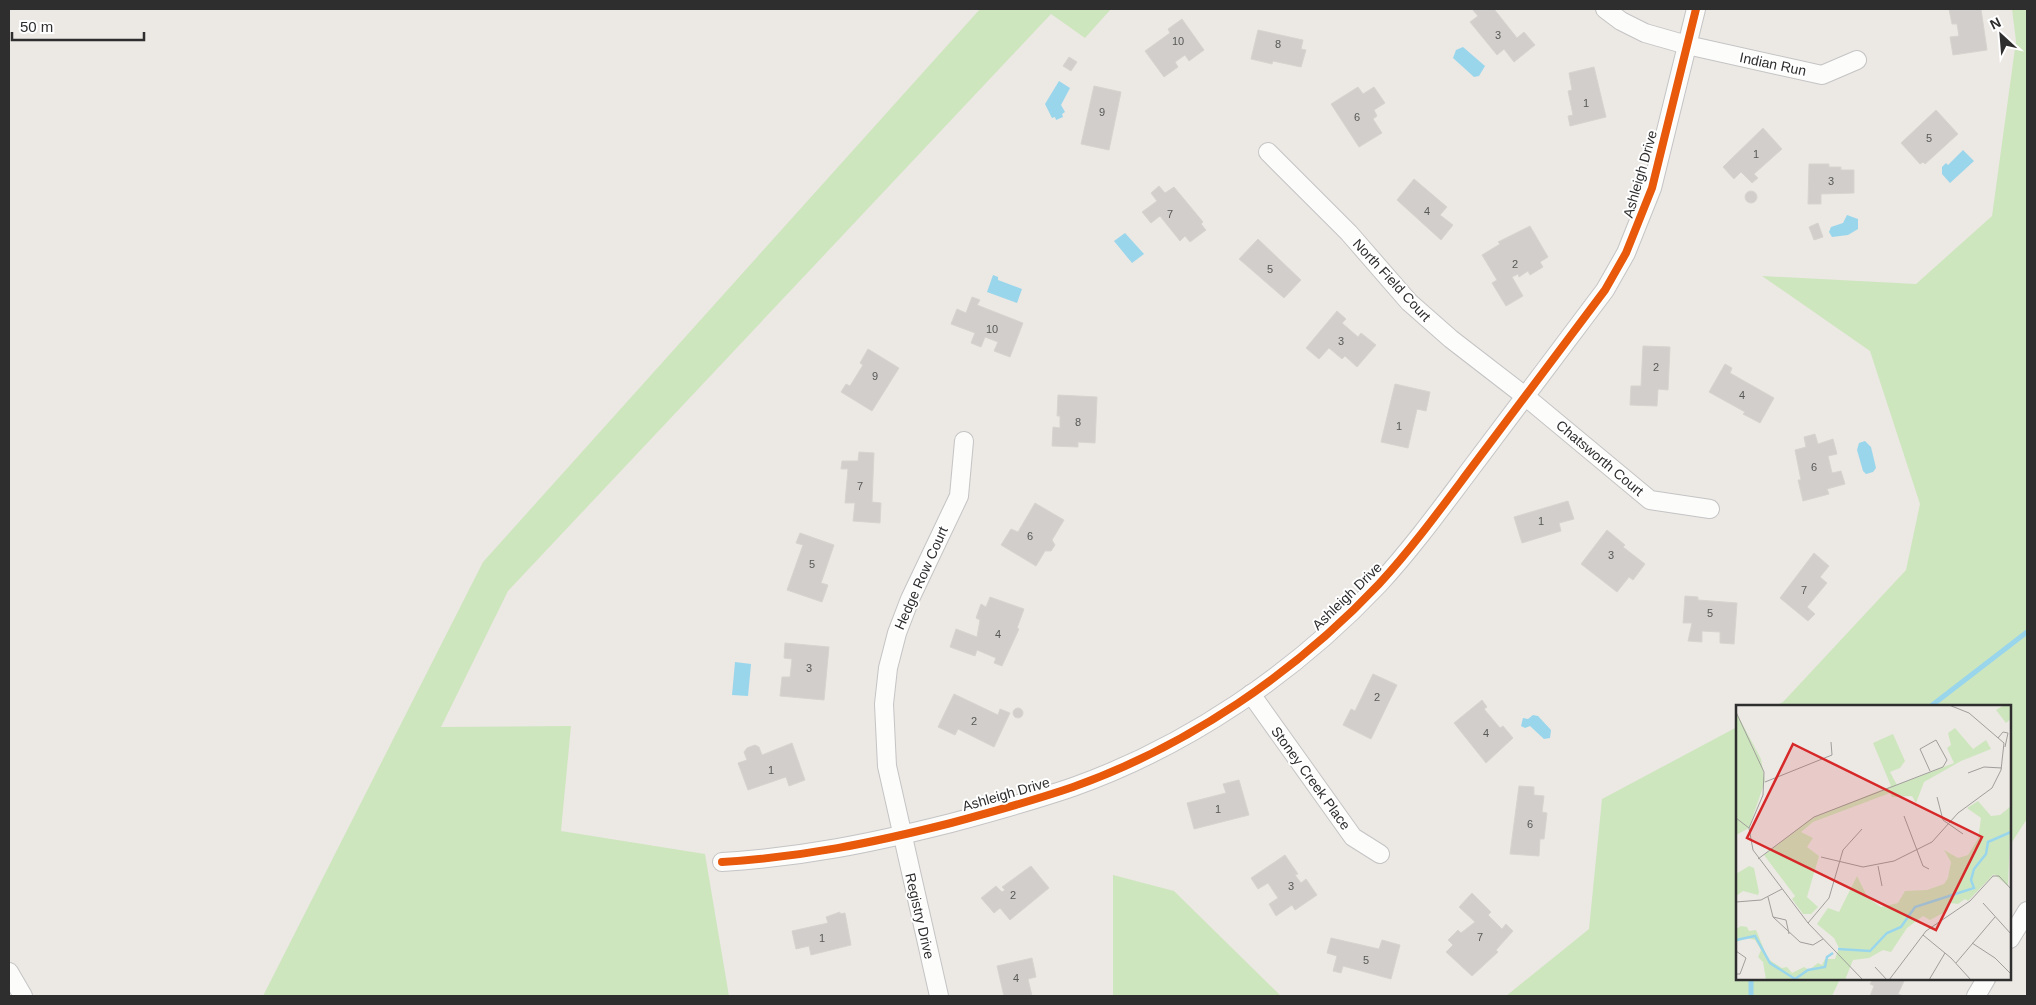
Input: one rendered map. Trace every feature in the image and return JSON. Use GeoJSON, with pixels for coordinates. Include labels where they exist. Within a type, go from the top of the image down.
{"type":"FeatureCollection","features":[{"type":"Feature","properties":{"kind":"street","name":"Indian Run"},"geometry":{"type":"LineString","coordinates":[[1605,9],[1621,21],[1645,33],[1687,45],[1822,75],[1856,60]]}},
{"type":"Feature","properties":{"kind":"street","name":"Ashleigh Drive"},"geometry":{"type":"LineString","coordinates":[[722,862],[773,859],[824,852],[902,836],[1021,804],[1092,779],[1127,764],[1190,732],[1251,694],[1296,661],[1379,584],[1416,542],[1605,290],[1626,253],[1652,188],[1696,9]]}},
{"type":"Feature","properties":{"kind":"street","name":"North Field Court"},"geometry":{"type":"LineString","coordinates":[[1268,152],[1348,233],[1410,302],[1451,339],[1526,397]]}},
{"type":"Feature","properties":{"kind":"street","name":"Chatsworth Court"},"geometry":{"type":"LineString","coordinates":[[1526,397],[1650,500],[1710,508]]}},
{"type":"Feature","properties":{"kind":"street","name":"Hedge Row Court"},"geometry":{"type":"LineString","coordinates":[[902,836],[887,766],[884,735],[884,704],[888,668],[897,633],[910,599],[959,496],[964,441]]}},
{"type":"Feature","properties":{"kind":"street","name":"Stoney Creek Place"},"geometry":{"type":"LineString","coordinates":[[1251,694],[1353,837],[1380,854]]}},
{"type":"Feature","properties":{"kind":"street","name":"Registry Drive"},"geometry":{"type":"LineString","coordinates":[[902,836],[939,996]]}},
{"type":"Feature","properties":{"kind":"street"},"geometry":{"type":"LineString","coordinates":[[2011,937],[2027,911]]}},
{"type":"Feature","properties":{"kind":"street"},"geometry":{"type":"LineString","coordinates":[[9,972],[17,990]]}},
{"type":"Feature","properties":{"kind":"street"},"geometry":{"type":"LineString","coordinates":[[1976,996],[1985,980]]}},
{"type":"Feature","properties":{"kind":"green space"},"geometry":{"type":"Polygon","coordinates":[[[980,9],[1111,9],[1085,38],[1051,14],[508,591],[441,727],[571,726],[561,831],[705,854],[729,996],[263,996],[483,562],[980,9]]]}},
{"type":"Feature","properties":{"kind":"green space"},"geometry":{"type":"Polygon","coordinates":[[[2012,9],[2027,9],[2027,819],[2011,843],[2011,705],[1777,705],[1783,702],[1906,570],[1920,504],[1870,351],[1762,276],[1916,284],[1992,216],[2016,41],[2012,9]]]}},
{"type":"Feature","properties":{"kind":"green space"},"geometry":{"type":"Polygon","coordinates":[[[1736,728],[1736,980],[1840,980],[1832,996],[1506,996],[1589,929],[1602,799],[1736,728]]]}},
{"type":"Feature","properties":{"kind":"green space"},"geometry":{"type":"Polygon","coordinates":[[[1113,875],[1174,891],[1281,996],[1113,996],[1113,875]]]}},
{"type":"Feature","properties":{"kind":"water"},"geometry":{"type":"Polygon","coordinates":[[[1463,47],[1485,66],[1479,76],[1474,77],[1453,58],[1456,50],[1463,47]]]}},
{"type":"Feature","properties":{"kind":"water"},"geometry":{"type":"Polygon","coordinates":[[[1059,81],[1070,88],[1061,105],[1065,112],[1062,114],[1063,117],[1056,120],[1055,117],[1052,118],[1045,104],[1059,81]]]}},
{"type":"Feature","properties":{"kind":"water"},"geometry":{"type":"Polygon","coordinates":[[[1963,150],[1974,161],[1950,183],[1942,174],[1942,167],[1946,163],[1948,165],[1963,150]]]}},
{"type":"Feature","properties":{"kind":"water"},"geometry":{"type":"Polygon","coordinates":[[[1847,215],[1858,219],[1858,229],[1848,235],[1832,237],[1829,232],[1831,227],[1843,223],[1847,215]]]}},
{"type":"Feature","properties":{"kind":"water"},"geometry":{"type":"Polygon","coordinates":[[[1125,233],[1144,254],[1132,263],[1114,241],[1125,233]]]}},
{"type":"Feature","properties":{"kind":"water"},"geometry":{"type":"Polygon","coordinates":[[[993,275],[998,277],[998,280],[1022,289],[1017,303],[987,292],[993,275]]]}},
{"type":"Feature","properties":{"kind":"water"},"geometry":{"type":"Polygon","coordinates":[[[1865,441],[1871,447],[1876,468],[1873,472],[1866,474],[1863,471],[1857,450],[1859,443],[1865,441]]]}},
{"type":"Feature","properties":{"kind":"water"},"geometry":{"type":"Polygon","coordinates":[[[735,662],[751,664],[748,696],[732,695],[735,662]]]}},
{"type":"Feature","properties":{"kind":"water"},"geometry":{"type":"Polygon","coordinates":[[[1533,715],[1538,716],[1551,730],[1550,738],[1544,739],[1530,726],[1525,728],[1521,726],[1523,718],[1528,719],[1533,715]]]}},
{"type":"Feature","properties":{"kind":"building"},"geometry":{"type":"Polygon","coordinates":[[[1472,9],[1494,9],[1517,38],[1524,32],[1535,45],[1514,62],[1504,49],[1497,55],[1470,22],[1478,16],[1472,9]]]}},
{"type":"Feature","properties":{"kind":"building"},"geometry":{"type":"Polygon","coordinates":[[[1949,9],[1981,9],[1987,50],[1953,55],[1950,37],[1959,36],[1957,24],[1952,24],[1949,9]]]}},
{"type":"Feature","properties":{"kind":"building"},"geometry":{"type":"Polygon","coordinates":[[[1182,19],[1204,50],[1189,61],[1185,55],[1175,62],[1178,67],[1164,77],[1145,51],[1170,33],[1168,29],[1182,19]]]}},
{"type":"Feature","properties":{"kind":"building"},"geometry":{"type":"Polygon","coordinates":[[[1258,30],[1303,40],[1301,49],[1306,50],[1301,67],[1273,61],[1272,64],[1251,59],[1258,30]]]}},
{"type":"Feature","properties":{"kind":"building"},"geometry":{"type":"Polygon","coordinates":[[[1069,57],[1077,62],[1071,71],[1063,66],[1069,57]]]}},
{"type":"Feature","properties":{"kind":"building"},"geometry":{"type":"Polygon","coordinates":[[[1594,67],[1606,117],[1570,126],[1568,116],[1573,115],[1568,91],[1572,90],[1569,73],[1594,67]]]}},
{"type":"Feature","properties":{"kind":"building"},"geometry":{"type":"Polygon","coordinates":[[[1094,86],[1121,92],[1109,150],[1081,144],[1094,86]]]}},
{"type":"Feature","properties":{"kind":"building"},"geometry":{"type":"Polygon","coordinates":[[[1358,87],[1363,94],[1374,87],[1385,103],[1374,110],[1377,116],[1373,119],[1382,133],[1359,147],[1331,104],[1358,87]]]}},
{"type":"Feature","properties":{"kind":"building"},"geometry":{"type":"Polygon","coordinates":[[[1936,110],[1958,134],[1925,164],[1923,162],[1920,164],[1901,143],[1936,110]]]}},
{"type":"Feature","properties":{"kind":"building"},"geometry":{"type":"Polygon","coordinates":[[[1763,128],[1782,149],[1754,174],[1758,178],[1752,183],[1741,172],[1734,179],[1723,167],[1763,128]]]}},
{"type":"Feature","properties":{"kind":"building"},"geometry":{"type":"Polygon","coordinates":[[[1809,164],[1829,164],[1829,167],[1841,167],[1841,170],[1854,170],[1854,193],[1821,194],[1821,204],[1808,204],[1809,164]]]}},
{"type":"Feature","properties":{"kind":"building"},"geometry":{"type":"Polygon","coordinates":[[[1414,179],[1447,207],[1440,215],[1453,225],[1441,240],[1397,200],[1414,179]]]}},
{"type":"Feature","properties":{"kind":"building"},"geometry":{"type":"Polygon","coordinates":[[[1159,186],[1165,193],[1174,187],[1203,222],[1201,224],[1206,230],[1190,242],[1185,236],[1180,241],[1160,216],[1151,223],[1142,212],[1157,201],[1151,193],[1159,186]]]}},
{"type":"Feature","properties":{"kind":"building"},"geometry":{"type":"Polygon","coordinates":[[[1751,191],[1757,197],[1751,203],[1745,197],[1751,191]]]}},
{"type":"Feature","properties":{"kind":"building"},"geometry":{"type":"Polygon","coordinates":[[[1818,223],[1823,237],[1814,240],[1809,227],[1818,223]]]}},
{"type":"Feature","properties":{"kind":"building"},"geometry":{"type":"Polygon","coordinates":[[[1530,226],[1548,257],[1540,262],[1543,267],[1530,275],[1528,271],[1519,277],[1518,274],[1512,277],[1523,296],[1506,306],[1492,283],[1497,280],[1482,255],[1500,244],[1498,242],[1530,226]]]}},
{"type":"Feature","properties":{"kind":"building"},"geometry":{"type":"Polygon","coordinates":[[[1258,239],[1301,280],[1284,298],[1239,259],[1258,239]]]}},
{"type":"Feature","properties":{"kind":"building"},"geometry":{"type":"Polygon","coordinates":[[[972,297],[980,300],[977,305],[1023,323],[1010,357],[994,351],[998,342],[985,337],[981,347],[971,343],[975,333],[951,324],[957,309],[966,313],[972,297]]]}},
{"type":"Feature","properties":{"kind":"building"},"geometry":{"type":"Polygon","coordinates":[[[1337,311],[1346,319],[1342,323],[1358,337],[1361,333],[1376,345],[1357,367],[1345,356],[1342,359],[1329,348],[1319,359],[1306,348],[1337,311]]]}},
{"type":"Feature","properties":{"kind":"building"},"geometry":{"type":"Polygon","coordinates":[[[1643,346],[1670,347],[1668,390],[1658,389],[1657,406],[1630,405],[1631,386],[1641,386],[1643,346]]]}},
{"type":"Feature","properties":{"kind":"building"},"geometry":{"type":"Polygon","coordinates":[[[868,349],[899,368],[872,411],[841,392],[846,384],[850,386],[863,365],[860,363],[868,349]]]}},
{"type":"Feature","properties":{"kind":"building"},"geometry":{"type":"Polygon","coordinates":[[[1725,364],[1732,368],[1730,373],[1774,398],[1760,423],[1743,414],[1745,412],[1709,392],[1725,364]]]}},
{"type":"Feature","properties":{"kind":"building"},"geometry":{"type":"Polygon","coordinates":[[[1395,384],[1430,392],[1426,411],[1417,409],[1408,448],[1381,442],[1395,384]]]}},
{"type":"Feature","properties":{"kind":"building"},"geometry":{"type":"Polygon","coordinates":[[[1058,395],[1097,397],[1095,443],[1078,442],[1078,447],[1052,446],[1053,427],[1060,428],[1060,416],[1057,416],[1058,395]]]}},
{"type":"Feature","properties":{"kind":"building"},"geometry":{"type":"Polygon","coordinates":[[[1815,434],[1818,444],[1833,439],[1837,454],[1828,456],[1832,473],[1841,471],[1845,484],[1827,489],[1829,494],[1803,501],[1798,480],[1801,480],[1795,450],[1806,447],[1804,437],[1815,434]]]}},
{"type":"Feature","properties":{"kind":"building"},"geometry":{"type":"Polygon","coordinates":[[[859,452],[874,453],[872,502],[881,503],[880,523],[853,521],[855,503],[845,503],[848,469],[841,469],[842,461],[858,461],[859,452]]]}},
{"type":"Feature","properties":{"kind":"building"},"geometry":{"type":"Polygon","coordinates":[[[1568,501],[1574,519],[1559,523],[1561,531],[1522,543],[1514,517],[1568,501]]]}},
{"type":"Feature","properties":{"kind":"building"},"geometry":{"type":"Polygon","coordinates":[[[1035,503],[1064,520],[1052,540],[1055,545],[1051,551],[1045,551],[1036,566],[1001,545],[1011,529],[1018,532],[1035,503]]]}},
{"type":"Feature","properties":{"kind":"building"},"geometry":{"type":"Polygon","coordinates":[[[1607,530],[1625,545],[1623,547],[1645,564],[1633,580],[1629,577],[1617,592],[1581,564],[1607,530]]]}},
{"type":"Feature","properties":{"kind":"building"},"geometry":{"type":"Polygon","coordinates":[[[800,533],[834,545],[821,583],[828,585],[822,602],[787,590],[803,545],[796,543],[800,533]]]}},
{"type":"Feature","properties":{"kind":"building"},"geometry":{"type":"Polygon","coordinates":[[[1814,553],[1829,566],[1820,577],[1827,583],[1807,607],[1815,614],[1808,621],[1780,598],[1814,553]]]}},
{"type":"Feature","properties":{"kind":"building"},"geometry":{"type":"Polygon","coordinates":[[[1685,596],[1698,597],[1698,600],[1737,603],[1734,644],[1720,643],[1720,632],[1702,631],[1702,642],[1688,641],[1692,623],[1683,623],[1685,596]]]}},
{"type":"Feature","properties":{"kind":"building"},"geometry":{"type":"Polygon","coordinates":[[[990,597],[1024,609],[1017,628],[1019,629],[1002,666],[994,663],[996,658],[977,650],[975,656],[950,647],[956,629],[977,637],[980,620],[976,618],[981,604],[986,607],[990,597]]]}},
{"type":"Feature","properties":{"kind":"building"},"geometry":{"type":"Polygon","coordinates":[[[785,643],[829,647],[824,700],[780,696],[782,677],[790,677],[792,659],[784,658],[785,643]]]}},
{"type":"Feature","properties":{"kind":"building"},"geometry":{"type":"Polygon","coordinates":[[[1373,674],[1397,685],[1371,739],[1343,725],[1351,709],[1355,711],[1373,674]]]}},
{"type":"Feature","properties":{"kind":"building"},"geometry":{"type":"Polygon","coordinates":[[[954,694],[998,715],[1000,709],[1010,713],[994,747],[958,729],[955,735],[938,727],[954,694]]]}},
{"type":"Feature","properties":{"kind":"building"},"geometry":{"type":"Polygon","coordinates":[[[1482,700],[1487,707],[1484,709],[1500,728],[1503,726],[1513,738],[1486,763],[1454,723],[1482,700]]]}},
{"type":"Feature","properties":{"kind":"building"},"geometry":{"type":"Polygon","coordinates":[[[1016,708],[1020,708],[1023,713],[1022,717],[1016,718],[1013,715],[1013,711],[1016,708]]]}},
{"type":"Feature","properties":{"kind":"building"},"geometry":{"type":"Polygon","coordinates":[[[792,743],[805,780],[789,786],[786,777],[748,790],[738,763],[747,760],[744,752],[747,748],[755,745],[759,747],[762,755],[792,743]]]}},
{"type":"Feature","properties":{"kind":"building"},"geometry":{"type":"Polygon","coordinates":[[[1239,780],[1249,815],[1194,829],[1187,803],[1226,793],[1223,784],[1239,780]]]}},
{"type":"Feature","properties":{"kind":"building"},"geometry":{"type":"Polygon","coordinates":[[[1519,786],[1534,787],[1534,795],[1544,796],[1542,812],[1547,813],[1544,839],[1540,839],[1539,856],[1510,854],[1519,786]]]}},
{"type":"Feature","properties":{"kind":"building"},"geometry":{"type":"Polygon","coordinates":[[[1285,855],[1298,874],[1295,875],[1301,883],[1306,879],[1317,895],[1295,910],[1292,905],[1276,916],[1269,904],[1278,898],[1268,883],[1258,889],[1251,878],[1285,855]]]}},
{"type":"Feature","properties":{"kind":"building"},"geometry":{"type":"Polygon","coordinates":[[[1031,866],[1049,888],[1010,920],[1000,908],[994,913],[981,898],[996,886],[1002,892],[1005,890],[1002,887],[1031,866]]]}},
{"type":"Feature","properties":{"kind":"building"},"geometry":{"type":"Polygon","coordinates":[[[1472,893],[1491,912],[1488,915],[1502,929],[1506,924],[1513,931],[1496,950],[1498,952],[1472,976],[1446,952],[1453,945],[1448,940],[1458,930],[1461,933],[1475,922],[1459,907],[1472,893]]]}},
{"type":"Feature","properties":{"kind":"building"},"geometry":{"type":"Polygon","coordinates":[[[840,912],[840,914],[845,913],[851,945],[811,955],[809,946],[796,949],[792,931],[828,923],[826,917],[840,912]]]}},
{"type":"Feature","properties":{"kind":"building"},"geometry":{"type":"Polygon","coordinates":[[[1331,938],[1379,949],[1382,940],[1400,945],[1391,979],[1343,966],[1341,973],[1333,971],[1337,956],[1327,953],[1331,938]]]}},
{"type":"Feature","properties":{"kind":"building"},"geometry":{"type":"Polygon","coordinates":[[[1032,958],[1036,977],[1028,979],[1032,996],[1004,996],[997,966],[1032,958]]]}},
{"type":"Feature","properties":{"kind":"building"},"geometry":{"type":"Polygon","coordinates":[[[1872,980],[1905,980],[1898,994],[1903,996],[1870,996],[1874,986],[1870,984],[1872,980]]]}},
{"type":"Feature","properties":{"kind":"waterway"},"geometry":{"type":"LineString","coordinates":[[1932,705],[2027,632]]}},
{"type":"Feature","properties":{"kind":"waterway"},"geometry":{"type":"LineString","coordinates":[[1751,980],[1751,996]]}},
{"type":"Feature","properties":{"kind":"cycle path"},"geometry":{"type":"LineString","coordinates":[[722,862],[809,853],[893,837],[982,815],[1073,787],[1116,770],[1198,728],[1238,704],[1312,648],[1346,617],[1404,556],[1605,290],[1626,253],[1652,188],[1696,9]]}}]}
